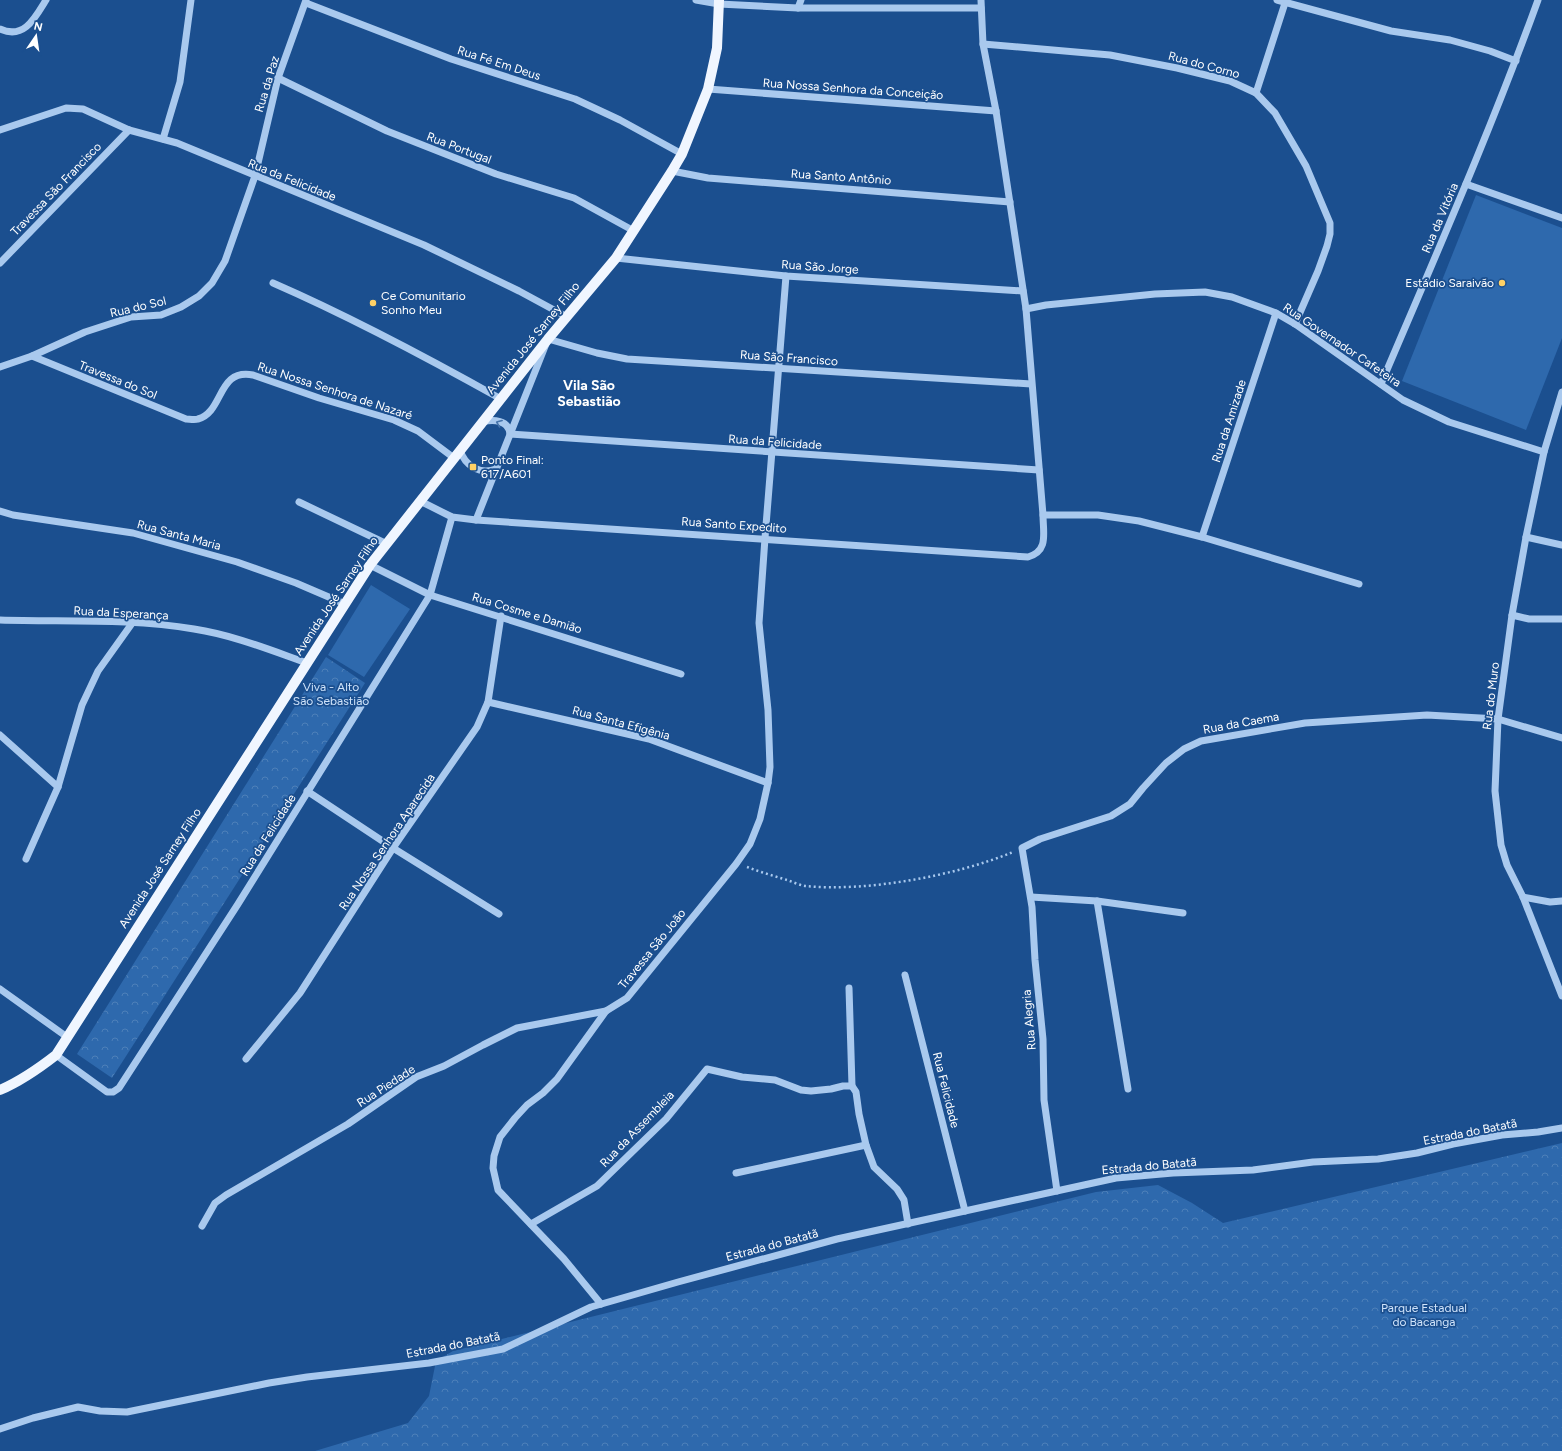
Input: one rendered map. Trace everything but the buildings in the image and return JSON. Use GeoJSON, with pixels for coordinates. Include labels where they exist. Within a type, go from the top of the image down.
{"type":"FeatureCollection","features":[{"type":"Feature","properties":{"kind":"main road","name":"Avenida José Sarney Filho"},"geometry":{"type":"LineString","coordinates":[[56,1055],[370,565],[548,339],[616,258],[672,171],[682,154],[708,89],[717,48],[719,2]]}},
{"type":"Feature","properties":{"kind":"main road"},"geometry":{"type":"LineString","coordinates":[[0,1090],[28,1076],[56,1055]]}},
{"type":"Feature","properties":{"kind":"street"},"geometry":{"type":"LineString","coordinates":[[0,29],[14,33],[20,30],[37,15],[46,0]]}},
{"type":"Feature","properties":{"kind":"street"},"geometry":{"type":"LineString","coordinates":[[163,138],[180,82],[191,0]]}},
{"type":"Feature","properties":{"kind":"street"},"geometry":{"type":"LineString","coordinates":[[696,0],[798,8],[981,8]]}},
{"type":"Feature","properties":{"kind":"street"},"geometry":{"type":"LineString","coordinates":[[798,8],[801,0]]}},
{"type":"Feature","properties":{"kind":"street"},"geometry":{"type":"LineString","coordinates":[[981,0],[983,44],[996,111],[1026,309],[1043,515],[1098,515],[1132,520],[1202,537],[1360,584]]}},
{"type":"Feature","properties":{"kind":"street"},"geometry":{"type":"LineString","coordinates":[[1277,0],[1391,31],[1450,40],[1490,51],[1516,61]]}},
{"type":"Feature","properties":{"kind":"street","name":"Rua da Vitória"},"geometry":{"type":"LineString","coordinates":[[1381,384],[1466,184],[1516,61],[1538,0]]}},
{"type":"Feature","properties":{"kind":"street","name":"Rua da Paz"},"geometry":{"type":"LineString","coordinates":[[254,176],[278,78],[306,1]]}},
{"type":"Feature","properties":{"kind":"street","name":"Rua Fé Em Deus"},"geometry":{"type":"LineString","coordinates":[[306,1],[451,59],[575,99],[620,120],[682,154]]}},
{"type":"Feature","properties":{"kind":"street"},"geometry":{"type":"LineString","coordinates":[[1256,93],[1285,3]]}},
{"type":"Feature","properties":{"kind":"street","name":"Rua do Corno"},"geometry":{"type":"LineString","coordinates":[[983,44],[1110,55],[1177,68],[1230,81],[1256,93],[1275,113],[1302,160],[1322,202],[1330,223],[1330,234],[1327,246],[1296,324]]}},
{"type":"Feature","properties":{"kind":"street","name":"Rua Portugal"},"geometry":{"type":"LineString","coordinates":[[278,78],[387,131],[496,174],[574,198],[634,231]]}},
{"type":"Feature","properties":{"kind":"street","name":"Rua Nossa Senhora da Conceição"},"geometry":{"type":"LineString","coordinates":[[708,89],[996,111]]}},
{"type":"Feature","properties":{"kind":"street","name":"Rua da Felicidade"},"geometry":{"type":"LineString","coordinates":[[0,130],[66,108],[83,109],[129,130],[163,138],[424,245],[519,290],[567,317]]}},
{"type":"Feature","properties":{"kind":"street","name":"Travessa São Francisco"},"geometry":{"type":"LineString","coordinates":[[0,263],[129,130]]}},
{"type":"Feature","properties":{"kind":"street","name":"Rua Santo Antônio"},"geometry":{"type":"LineString","coordinates":[[672,171],[708,178],[1010,202]]}},
{"type":"Feature","properties":{"kind":"street","name":"Rua do Sol"},"geometry":{"type":"LineString","coordinates":[[0,367],[32,356],[85,332],[132,318],[161,314],[181,307],[199,296],[212,283],[225,261],[254,176]]}},
{"type":"Feature","properties":{"kind":"street"},"geometry":{"type":"LineString","coordinates":[[1466,184],[1562,218]]}},
{"type":"Feature","properties":{"kind":"street","name":"Rua São Jorge"},"geometry":{"type":"LineString","coordinates":[[616,258],[786,276],[1023,291]]}},
{"type":"Feature","properties":{"kind":"street"},"geometry":{"type":"LineString","coordinates":[[765,538],[786,276]]}},
{"type":"Feature","properties":{"kind":"street"},"geometry":{"type":"LineString","coordinates":[[273,283],[314,301],[423,355],[501,399]]}},
{"type":"Feature","properties":{"kind":"street","name":"Rua Governador Cafeteira"},"geometry":{"type":"LineString","coordinates":[[1026,309],[1046,305],[1147,295],[1205,292],[1232,297],[1276,313],[1296,324],[1403,400],[1449,422],[1544,452]]}},
{"type":"Feature","properties":{"kind":"street","name":"Rua da Amizade"},"geometry":{"type":"LineString","coordinates":[[1202,537],[1276,313]]}},
{"type":"Feature","properties":{"kind":"street"},"geometry":{"type":"LineString","coordinates":[[476,520],[548,339]]}},
{"type":"Feature","properties":{"kind":"street","name":"Rua São Francisco"},"geometry":{"type":"LineString","coordinates":[[548,339],[597,354],[627,359],[1031,384]]}},
{"type":"Feature","properties":{"kind":"street","name":"Travessa do Sol"},"geometry":{"type":"LineString","coordinates":[[32,356],[186,419],[198,420]]}},
{"type":"Feature","properties":{"kind":"street","name":"Rua Nossa Senhora de Nazaré"},"geometry":{"type":"LineString","coordinates":[[198,420],[208,415],[215,406],[223,388],[230,380],[245,373],[394,420],[418,431],[457,454],[473,467],[487,471],[496,470]]}},
{"type":"Feature","properties":{"kind":"street","name":"Rua do Muro"},"geometry":{"type":"LineString","coordinates":[[1562,392],[1544,452],[1526,537],[1512,615],[1498,719],[1495,791],[1501,845],[1507,865],[1523,897],[1562,996]]}},
{"type":"Feature","properties":{"kind":"street"},"geometry":{"type":"LineString","coordinates":[[483,422],[492,420],[501,422],[508,427],[510,434]]}},
{"type":"Feature","properties":{"kind":"street","name":"Rua da Felicidade"},"geometry":{"type":"LineString","coordinates":[[510,434],[1039,470]]}},
{"type":"Feature","properties":{"kind":"street","name":"Rua Santo Expedito"},"geometry":{"type":"LineString","coordinates":[[420,501],[452,517],[476,520],[765,538],[1028,557],[1041,550],[1044,544],[1043,515]]}},
{"type":"Feature","properties":{"kind":"street"},"geometry":{"type":"LineString","coordinates":[[299,502],[387,544]]}},
{"type":"Feature","properties":{"kind":"street","name":"Rua Santa Maria"},"geometry":{"type":"LineString","coordinates":[[0,511],[13,515],[133,534],[237,562],[296,583],[345,604]]}},
{"type":"Feature","properties":{"kind":"street","name":"Rua da Felicidade"},"geometry":{"type":"LineString","coordinates":[[56,1055],[107,1092],[113,1092],[119,1088],[238,904],[430,594],[452,517]]}},
{"type":"Feature","properties":{"kind":"street"},"geometry":{"type":"LineString","coordinates":[[1526,537],[1562,545]]}},
{"type":"Feature","properties":{"kind":"street","name":"Travessa São João"},"geometry":{"type":"LineString","coordinates":[[602,1304],[564,1259],[498,1190],[493,1168],[494,1156],[500,1137],[527,1105],[543,1093],[557,1079],[606,1011],[627,998],[736,864],[750,844],[760,818],[770,767],[768,710],[760,623],[765,538]]}},
{"type":"Feature","properties":{"kind":"street","name":"Rua Cosme e Damião"},"geometry":{"type":"LineString","coordinates":[[370,565],[430,594],[682,674]]}},
{"type":"Feature","properties":{"kind":"street"},"geometry":{"type":"LineString","coordinates":[[1512,615],[1529,618],[1562,619]]}},
{"type":"Feature","properties":{"kind":"street","name":"Rua Nossa Senhora Aparecida"},"geometry":{"type":"LineString","coordinates":[[246,1059],[300,994],[393,848],[477,727],[488,702],[501,616]]}},
{"type":"Feature","properties":{"kind":"street","name":"Rua da Esperança"},"geometry":{"type":"LineString","coordinates":[[0,620],[133,622],[195,629],[244,641],[307,663]]}},
{"type":"Feature","properties":{"kind":"street"},"geometry":{"type":"LineString","coordinates":[[26,859],[58,787],[82,705],[98,671],[133,622]]}},
{"type":"Feature","properties":{"kind":"street","name":"Rua Santa Efigênia"},"geometry":{"type":"LineString","coordinates":[[488,702],[649,739],[768,783]]}},
{"type":"Feature","properties":{"kind":"street","name":"Rua da Caema"},"geometry":{"type":"LineString","coordinates":[[1022,848],[1040,839],[1111,816],[1130,804],[1166,764],[1184,749],[1201,741],[1313,722],[1427,715],[1498,719],[1562,738]]}},
{"type":"Feature","properties":{"kind":"street"},"geometry":{"type":"LineString","coordinates":[[0,735],[58,787]]}},
{"type":"Feature","properties":{"kind":"street"},"geometry":{"type":"LineString","coordinates":[[307,791],[393,848],[499,914]]}},
{"type":"Feature","properties":{"kind":"street","name":"Rua Alegria"},"geometry":{"type":"LineString","coordinates":[[1022,848],[1031,897],[1043,1039],[1044,1100],[1057,1191]]}},
{"type":"Feature","properties":{"kind":"street"},"geometry":{"type":"LineString","coordinates":[[1031,897],[1097,901],[1183,913]]}},
{"type":"Feature","properties":{"kind":"street"},"geometry":{"type":"LineString","coordinates":[[1523,897],[1550,902],[1562,901]]}},
{"type":"Feature","properties":{"kind":"street"},"geometry":{"type":"LineString","coordinates":[[1097,901],[1128,1089]]}},
{"type":"Feature","properties":{"kind":"street","name":"Rua Felicidade"},"geometry":{"type":"LineString","coordinates":[[905,975],[965,1211]]}},
{"type":"Feature","properties":{"kind":"street"},"geometry":{"type":"LineString","coordinates":[[849,988],[852,1086],[856,1092],[858,1114],[874,1168],[897,1189],[904,1200],[908,1224]]}},
{"type":"Feature","properties":{"kind":"street"},"geometry":{"type":"LineString","coordinates":[[0,989],[67,1037]]}},
{"type":"Feature","properties":{"kind":"street","name":"Rua Piedade"},"geometry":{"type":"LineString","coordinates":[[202,1226],[215,1203],[226,1195],[348,1124],[416,1078],[444,1066],[517,1028],[606,1011]]}},
{"type":"Feature","properties":{"kind":"street","name":"Rua da Assembleia"},"geometry":{"type":"LineString","coordinates":[[531,1224],[597,1186],[666,1119],[707,1069],[742,1077],[775,1080],[801,1090],[811,1091],[852,1086]]}},
{"type":"Feature","properties":{"kind":"street","name":"Estrada do Batatã"},"geometry":{"type":"LineString","coordinates":[[0,1428],[78,1407],[100,1411],[127,1412],[268,1383],[429,1363],[503,1348],[591,1307],[789,1251],[1116,1178],[1173,1173],[1253,1170],[1312,1162],[1378,1159],[1417,1153],[1453,1144],[1502,1135],[1562,1128]]}},
{"type":"Feature","properties":{"kind":"street"},"geometry":{"type":"LineString","coordinates":[[736,1173],[866,1145]]}},
{"type":"Feature","properties":{"kind":"path"},"geometry":{"type":"LineString","coordinates":[[736,864],[803,886],[848,887],[882,884],[960,870],[988,862],[1022,848]]}},
{"type":"Feature","properties":{"kind":"green space","name":"Estádio Saraivão"},"geometry":{"type":"Polygon","coordinates":[[[1476,195],[1562,228],[1562,338],[1526,430],[1402,381],[1476,195]]]}},
{"type":"Feature","properties":{"kind":"green space"},"geometry":{"type":"Polygon","coordinates":[[[371,585],[410,609],[364,677],[328,655],[371,585]]]}},
{"type":"Feature","properties":{"kind":"green space","name":"Viva - Alto São Sebastião"},"geometry":{"type":"Polygon","coordinates":[[[326,657],[365,683],[112,1078],[77,1054],[326,657]]]}},
{"type":"Feature","properties":{"kind":"green space","name":"Parque Estadual do Bacanga"},"geometry":{"type":"Polygon","coordinates":[[[1562,1143],[1562,1451],[315,1451],[408,1423],[429,1396],[436,1361],[453,1351],[1096,1192],[1158,1185],[1192,1203],[1223,1223],[1562,1143]]]}},
{"type":"Feature","properties":{"kind":"place","name":"Estádio Saraivão"},"geometry":{"type":"Point","coordinates":[1502,283]}},
{"type":"Feature","properties":{"kind":"place","name":"Ce Comunitario Sonho Meu"},"geometry":{"type":"Point","coordinates":[373,303]}},
{"type":"Feature","properties":{"kind":"place","name":"Ponto Final: 617/A601"},"geometry":{"type":"Point","coordinates":[473,467]}},
{"type":"Feature","properties":{"kind":"district","name":"Vila São Sebastião"},"geometry":{"type":"Point","coordinates":[589,394]}}]}
